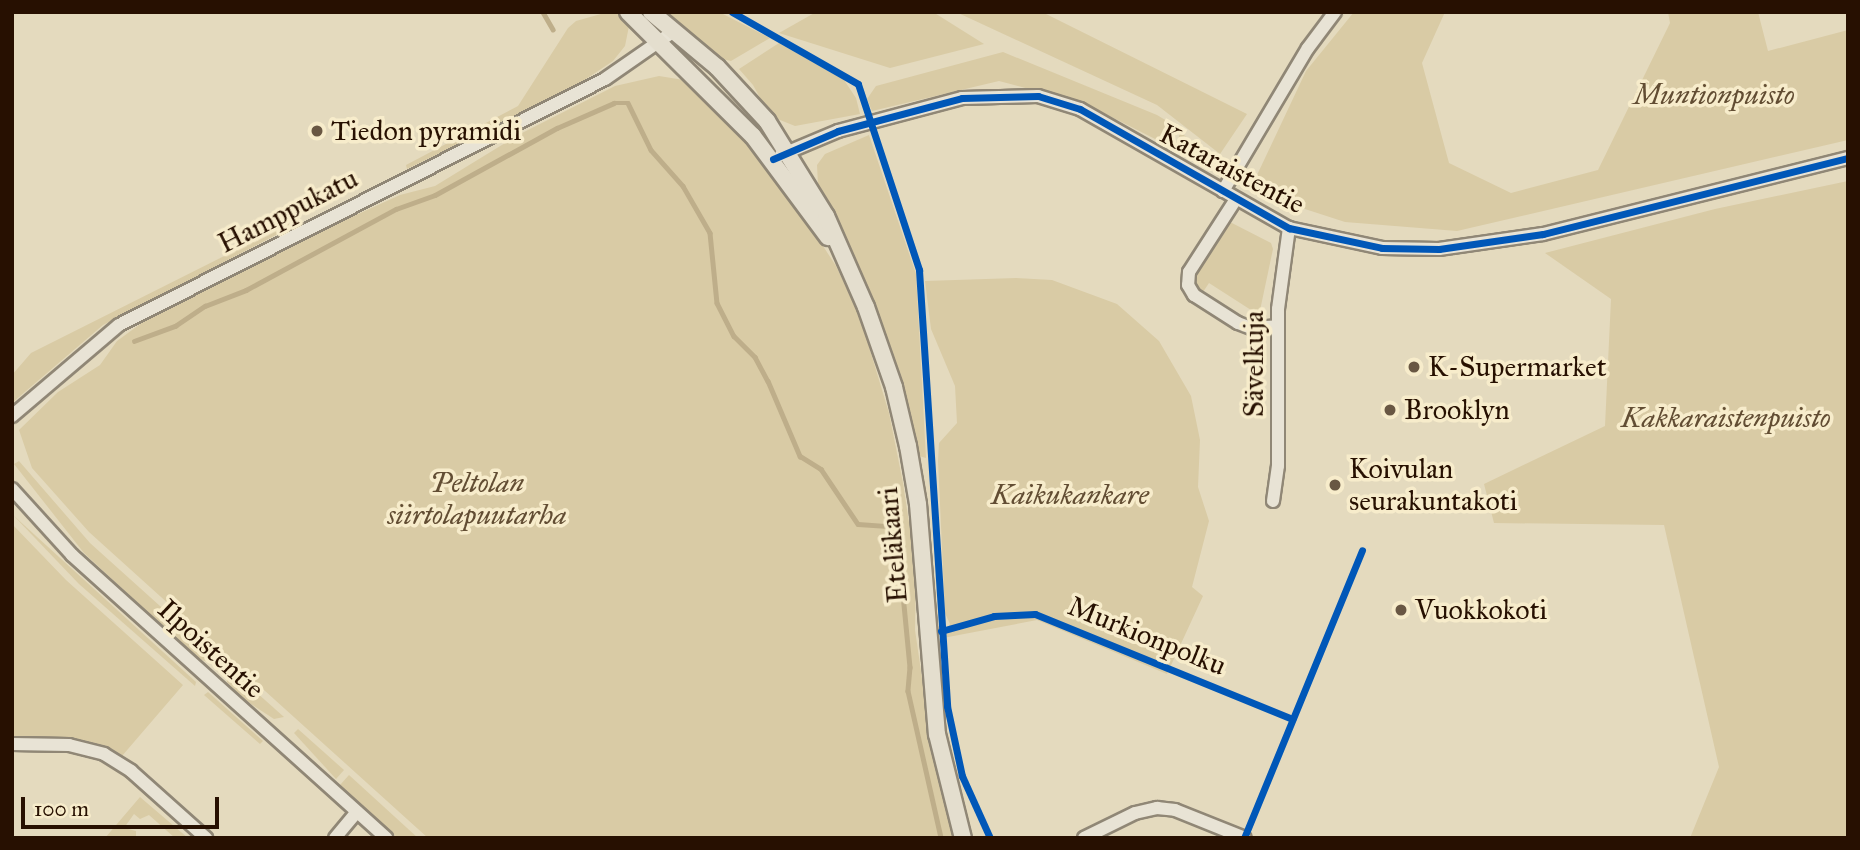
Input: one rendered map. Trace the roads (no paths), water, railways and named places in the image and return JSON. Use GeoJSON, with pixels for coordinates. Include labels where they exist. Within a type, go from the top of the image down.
{"type":"FeatureCollection","features":[{"type":"Feature","properties":{"kind":"main road","name":"Eteläkaari"},"geometry":{"type":"LineString","coordinates":[[628,12],[772,159],[842,256]]}},
{"type":"Feature","properties":{"kind":"main road","name":"Eteläkaari"},"geometry":{"type":"LineString","coordinates":[[651,12],[745,94],[788,152],[826,216],[874,330],[908,446],[918,504],[937,734],[963,838]]}},
{"type":"Feature","properties":{"kind":"street"},"geometry":{"type":"LineString","coordinates":[[1223,191],[1308,48],[1335,12]]}},
{"type":"Feature","properties":{"kind":"street","name":"Hamppukatu"},"geometry":{"type":"LineString","coordinates":[[12,416],[96,342],[139,313],[605,79],[674,31]]}},
{"type":"Feature","properties":{"kind":"street","name":"Kataraistentie"},"geometry":{"type":"LineString","coordinates":[[772,159],[838,131],[962,98],[1028,95],[1080,109],[1289,228],[1382,248],[1470,247],[1543,234],[1848,158]]}},
{"type":"Feature","properties":{"kind":"street"},"geometry":{"type":"LineString","coordinates":[[1236,199],[1189,272],[1188,285],[1194,295],[1238,323],[1251,328],[1278,326]]}},
{"type":"Feature","properties":{"kind":"street","name":"Sävelkuja"},"geometry":{"type":"LineString","coordinates":[[1273,501],[1279,466],[1278,326],[1289,228]]}},
{"type":"Feature","properties":{"kind":"street","name":"Ilpoistentie"},"geometry":{"type":"LineString","coordinates":[[12,489],[72,555],[386,838]]}},
{"type":"Feature","properties":{"kind":"street"},"geometry":{"type":"LineString","coordinates":[[12,744],[69,744],[104,754],[131,771],[206,838]]}},
{"type":"Feature","properties":{"kind":"street"},"geometry":{"type":"LineString","coordinates":[[1084,838],[1135,813],[1163,808],[1245,838]]}},
{"type":"Feature","properties":{"kind":"street"},"geometry":{"type":"LineString","coordinates":[[335,838],[357,812]]}},
{"type":"Feature","properties":{"kind":"waterway"},"geometry":{"type":"LineString","coordinates":[[543,12],[553,29]]}},
{"type":"Feature","properties":{"kind":"waterway"},"geometry":{"type":"LineString","coordinates":[[134,341],[175,326],[205,306],[246,290],[396,209],[435,195],[557,128],[614,103],[628,103],[651,150],[683,186],[710,233],[717,303],[734,336],[755,357],[800,456],[821,469],[858,524],[888,526],[897,532],[910,667],[908,691],[941,838]]}},
{"type":"Feature","properties":{"kind":"place","name":"Tiedon pyramidi"},"geometry":{"type":"Point","coordinates":[317,131]}},
{"type":"Feature","properties":{"kind":"place","name":"K-Supermarket"},"geometry":{"type":"Point","coordinates":[1414,367]}},
{"type":"Feature","properties":{"kind":"place","name":"Brooklyn"},"geometry":{"type":"Point","coordinates":[1390,410]}},
{"type":"Feature","properties":{"kind":"place","name":"Koivulan seurakuntakoti"},"geometry":{"type":"Point","coordinates":[1335,485]}},
{"type":"Feature","properties":{"kind":"place","name":"Vuokkokoti"},"geometry":{"type":"Point","coordinates":[1401,610]}},
{"type":"Feature","properties":{"kind":"park label","name":"Muntionpuisto"},"geometry":{"type":"Point","coordinates":[1714,95]}},
{"type":"Feature","properties":{"kind":"park label","name":"Kakkaraistenpuisto"},"geometry":{"type":"Point","coordinates":[1726,418]}},
{"type":"Feature","properties":{"kind":"park label","name":"Kaikukankare"},"geometry":{"type":"Point","coordinates":[1070,495]}},
{"type":"Feature","properties":{"kind":"park label","name":"Peltolan siirtolapuutarha"},"geometry":{"type":"Point","coordinates":[477,499]}}]}
